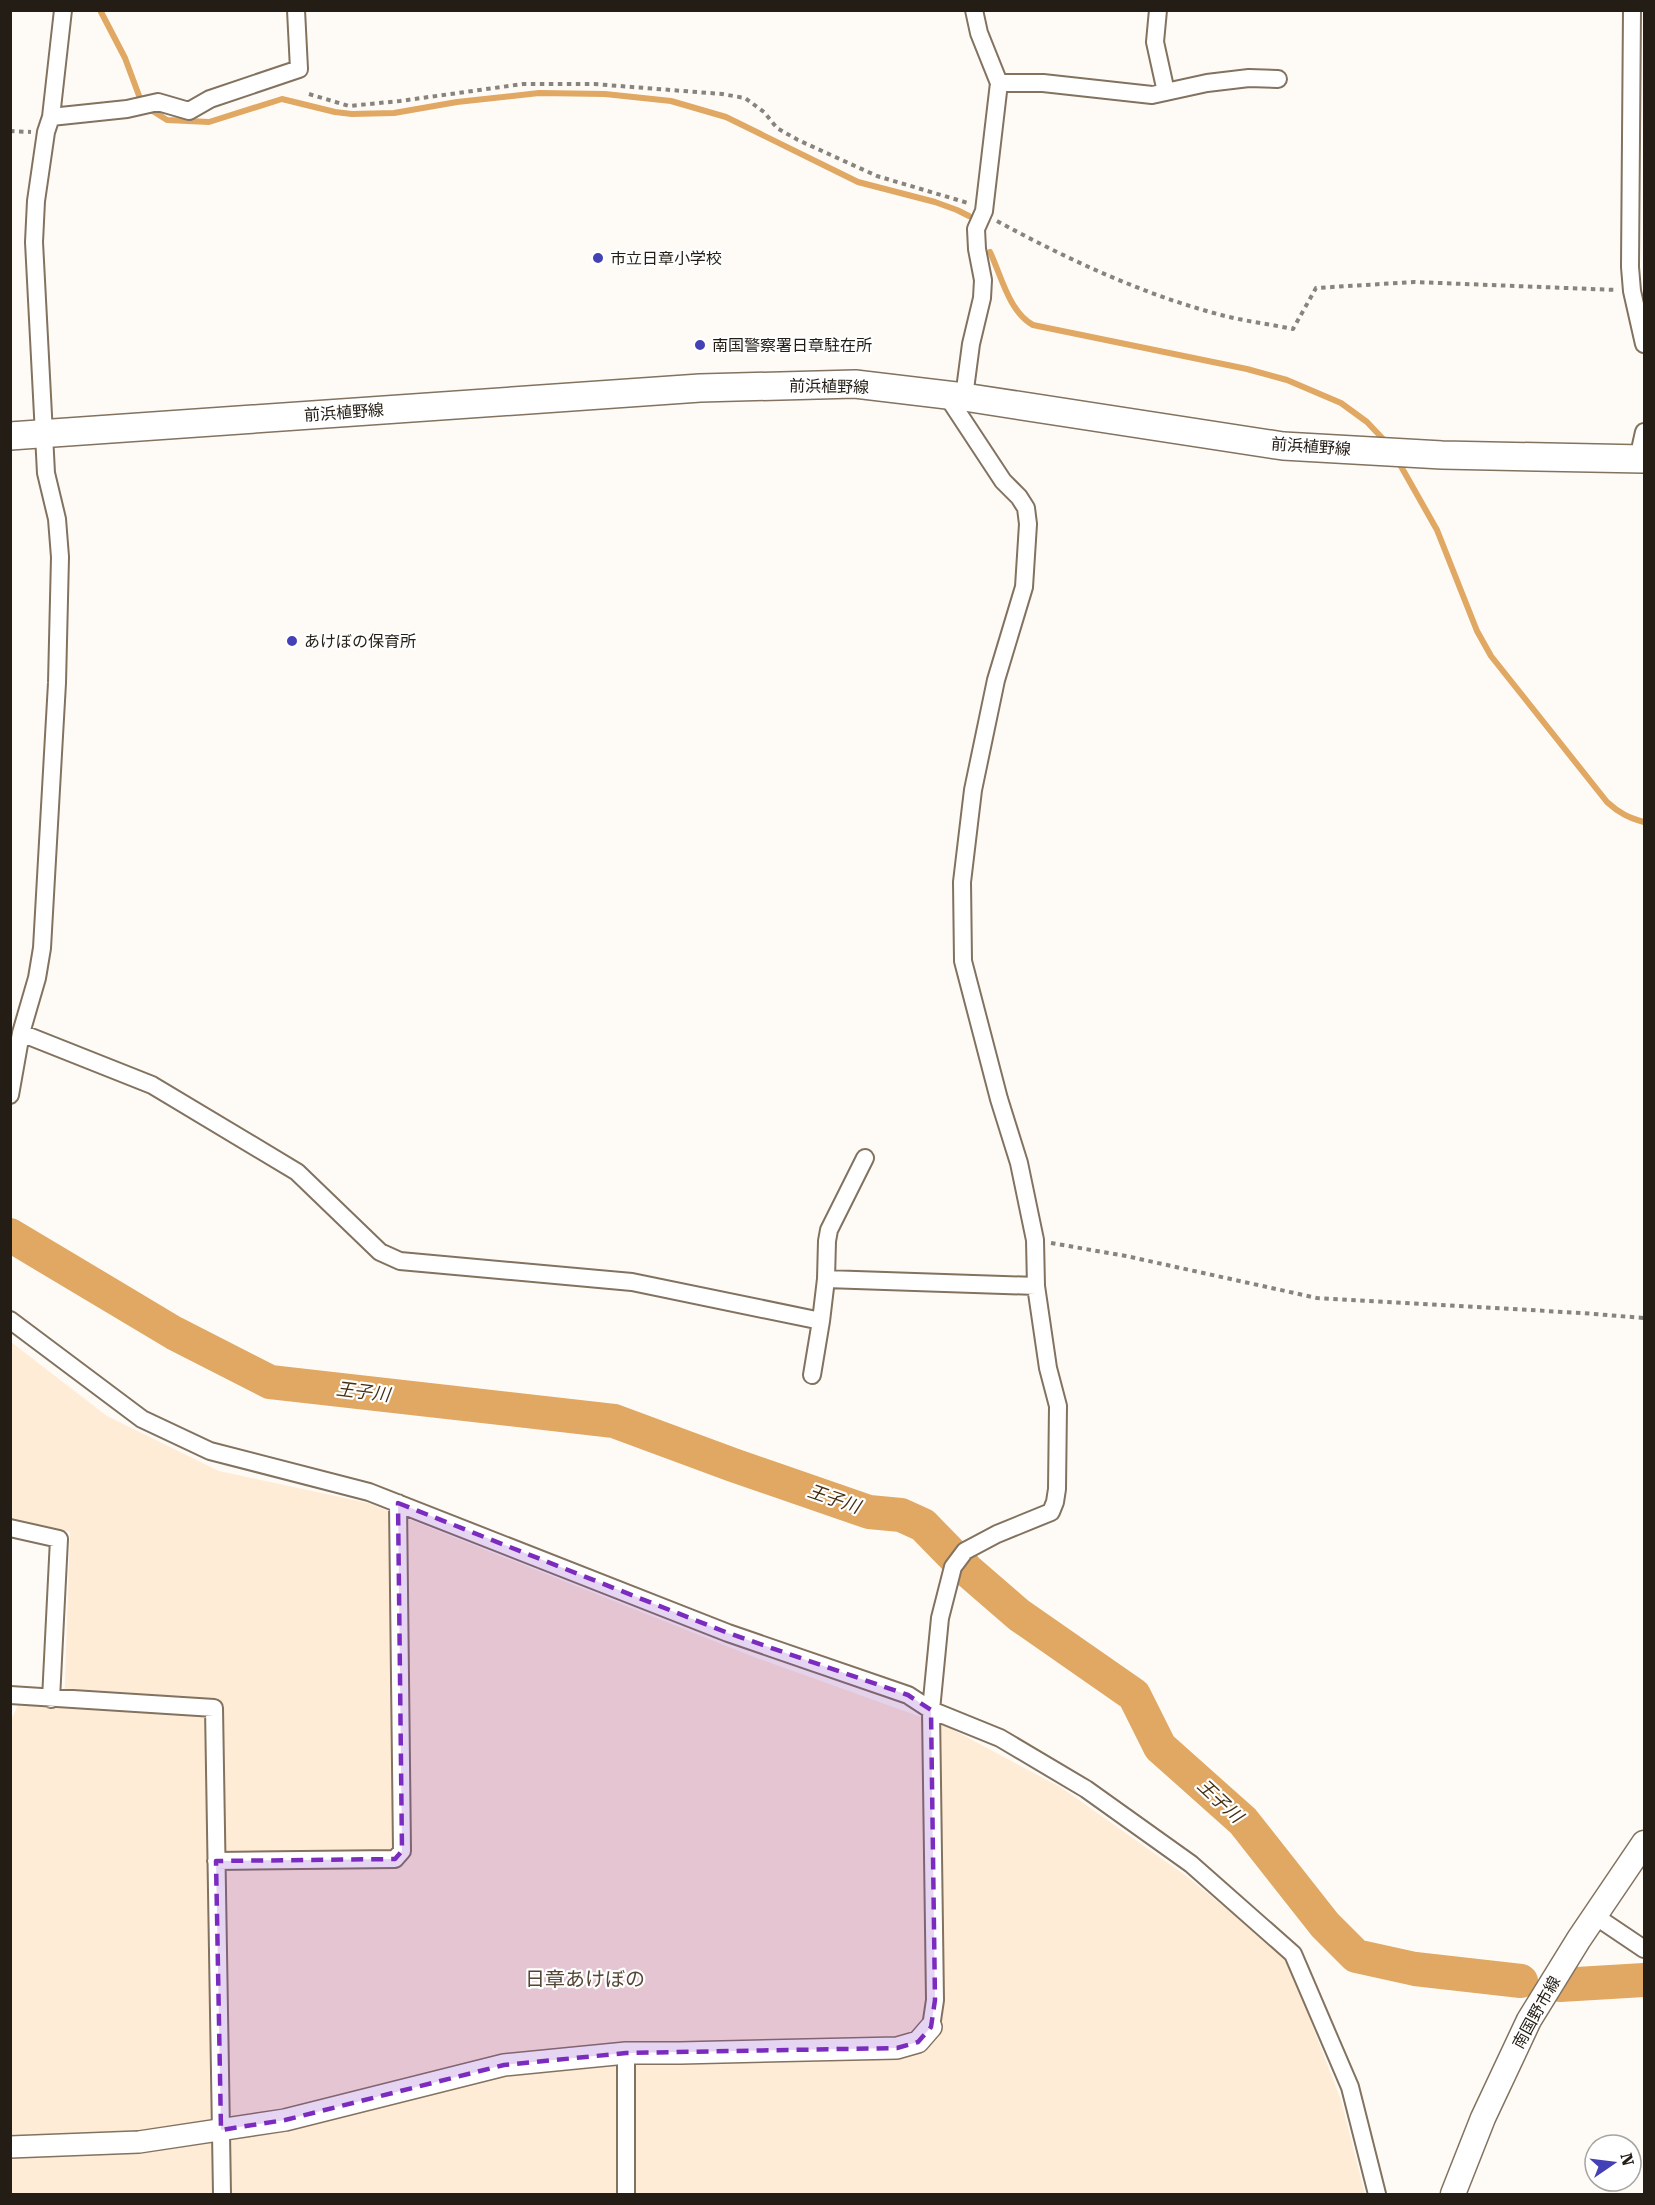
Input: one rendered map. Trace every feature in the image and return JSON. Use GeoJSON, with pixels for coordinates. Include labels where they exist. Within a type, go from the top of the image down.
{"type":"FeatureCollection","features":[{"type":"Feature","properties":{"kind":"main road","name":"前浜植野線"},"geometry":{"type":"LineString","coordinates":[[10,436],[700,388],[855,384],[1283,446],[1442,455],[1641,459]]}},
{"type":"Feature","properties":{"kind":"main road","name":"南国野市線"},"geometry":{"type":"LineString","coordinates":[[1453,2194],[1483,2118],[1529,2020],[1644,1843]]}},
{"type":"Feature","properties":{"kind":"street"},"geometry":{"type":"LineString","coordinates":[[10,1095],[21,1033],[37,978],[42,948],[57,683],[60,557],[57,519],[46,472],[34,242],[36,201],[46,132],[51,117],[63,10]]}},
{"type":"Feature","properties":{"kind":"street"},"geometry":{"type":"LineString","coordinates":[[51,117],[127,109],[158,102],[175,109],[189,111],[210,99],[299,69],[296,10]]}},
{"type":"Feature","properties":{"kind":"street"},"geometry":{"type":"LineString","coordinates":[[10,2147],[139,2142],[285,2120],[504,2065],[626,2053],[897,2048],[918,2042],[931,2028],[935,2000],[931,1710],[940,1618],[953,1567],[965,1551],[997,1534],[1051,1512],[1055,1502],[1058,1406],[1048,1368],[1036,1286],[1035,1240],[1019,1163],[999,1099],[963,961],[962,882],[973,790],[996,680],[1024,587],[1028,524],[1026,508],[1019,497],[1003,481],[956,397],[982,298],[983,280],[976,229],[984,211],[999,83],[979,33],[974,10]]}},
{"type":"Feature","properties":{"kind":"street"},"geometry":{"type":"LineString","coordinates":[[1158,10],[1155,42],[1166,92]]}},
{"type":"Feature","properties":{"kind":"street"},"geometry":{"type":"LineString","coordinates":[[1632,10],[1630,267],[1632,291],[1644,344]]}},
{"type":"Feature","properties":{"kind":"street"},"geometry":{"type":"LineString","coordinates":[[999,83],[1042,83],[1152,95],[1207,83],[1249,78],[1278,79]]}},
{"type":"Feature","properties":{"kind":"street"},"geometry":{"type":"LineString","coordinates":[[1641,459],[1644,432]]}},
{"type":"Feature","properties":{"kind":"street"},"geometry":{"type":"LineString","coordinates":[[21,1033],[152,1085],[297,1172],[380,1252],[400,1261],[632,1282],[821,1321]]}},
{"type":"Feature","properties":{"kind":"street"},"geometry":{"type":"LineString","coordinates":[[813,1375],[826,1279],[827,1241],[830,1230],[865,1158]]}},
{"type":"Feature","properties":{"kind":"street"},"geometry":{"type":"LineString","coordinates":[[826,1279],[1036,1286]]}},
{"type":"Feature","properties":{"kind":"street"},"geometry":{"type":"LineString","coordinates":[[10,1320],[142,1419],[210,1451],[369,1492],[728,1633],[908,1695],[931,1710],[1000,1738],[1086,1789],[1191,1864],[1293,1954],[1350,2087],[1377,2194]]}},
{"type":"Feature","properties":{"kind":"street"},"geometry":{"type":"LineString","coordinates":[[216,1861],[395,1859],[402,1851],[398,1503]]}},
{"type":"Feature","properties":{"kind":"street"},"geometry":{"type":"LineString","coordinates":[[10,1527],[59,1539],[51,1699]]}},
{"type":"Feature","properties":{"kind":"street"},"geometry":{"type":"LineString","coordinates":[[10,1695],[214,1707],[222,2194]]}},
{"type":"Feature","properties":{"kind":"street"},"geometry":{"type":"LineString","coordinates":[[1595,1916],[1644,1949]]}},
{"type":"Feature","properties":{"kind":"street"},"geometry":{"type":"LineString","coordinates":[[626,2053],[626,2194]]}},
{"type":"Feature","properties":{"kind":"path"},"geometry":{"type":"LineString","coordinates":[[309,94],[349,106],[523,84],[594,84],[722,94],[745,98],[764,112],[777,128],[788,134],[877,176],[962,200],[1061,256],[1147,292],[1222,315],[1293,329],[1316,288],[1414,282],[1632,291]]}},
{"type":"Feature","properties":{"kind":"path"},"geometry":{"type":"LineString","coordinates":[[1035,1240],[1126,1256],[1317,1298],[1582,1312],[1644,1318]]}},
{"type":"Feature","properties":{"kind":"highlighted area"},"geometry":{"type":"Polygon","coordinates":[[[398,1503],[728,1633],[908,1695],[931,1710],[935,2000],[931,2027],[918,2042],[897,2048],[626,2053],[504,2065],[285,2120],[221,2130],[216,1861],[395,1859],[402,1851],[398,1503]]]}},
{"type":"Feature","properties":{"kind":"shaded area"},"geometry":{"type":"Polygon","coordinates":[[[11,1342],[107,1416],[219,1471],[368,1503],[749,1655],[946,1726],[1062,1788],[1185,1875],[1286,1957],[1341,2100],[1365,2194],[11,2194],[10,1722],[19,1703],[64,1708],[70,1532],[11,1518],[11,1342]]]}},
{"type":"Feature","properties":{"kind":"waterway"},"geometry":{"type":"LineString","coordinates":[[100,10],[125,58],[141,101]]}},
{"type":"Feature","properties":{"kind":"waterway"},"geometry":{"type":"LineString","coordinates":[[148,108],[167,120],[209,122],[282,99],[352,114],[394,113],[457,102],[539,93],[605,94],[671,101],[726,117],[858,182],[935,202],[969,216]]}},
{"type":"Feature","properties":{"kind":"waterway"},"geometry":{"type":"LineString","coordinates":[[990,252],[1012,302],[1025,319],[1033,325],[1247,369],[1287,380],[1341,403],[1367,422],[1384,440]]}},
{"type":"Feature","properties":{"kind":"waterway"},"geometry":{"type":"LineString","coordinates":[[1398,461],[1437,530],[1477,631],[1491,656],[1607,802],[1624,815],[1644,822]]}},
{"type":"Feature","properties":{"kind":"waterway","name":"王子川"},"geometry":{"type":"LineString","coordinates":[[10,1235],[174,1333],[270,1382],[614,1421],[869,1512],[901,1515],[923,1525],[967,1570],[1019,1615],[1134,1695],[1160,1747],[1243,1821],[1325,1925],[1356,1956],[1415,1969],[1521,1981]]}},
{"type":"Feature","properties":{"kind":"waterway","name":"王子川"},"geometry":{"type":"LineString","coordinates":[[1560,1985],[1644,1980]]}},
{"type":"Feature","properties":{"kind":"place","name":"市立日章小学校"},"geometry":{"type":"Point","coordinates":[598,258]}},
{"type":"Feature","properties":{"kind":"place","name":"南国警察署日章駐在所"},"geometry":{"type":"Point","coordinates":[700,345]}},
{"type":"Feature","properties":{"kind":"place","name":"あけぼの保育所"},"geometry":{"type":"Point","coordinates":[292,641]}},
{"type":"Feature","properties":{"kind":"district","name":"日章あけぼの"},"geometry":{"type":"Point","coordinates":[585,1979]}}]}
